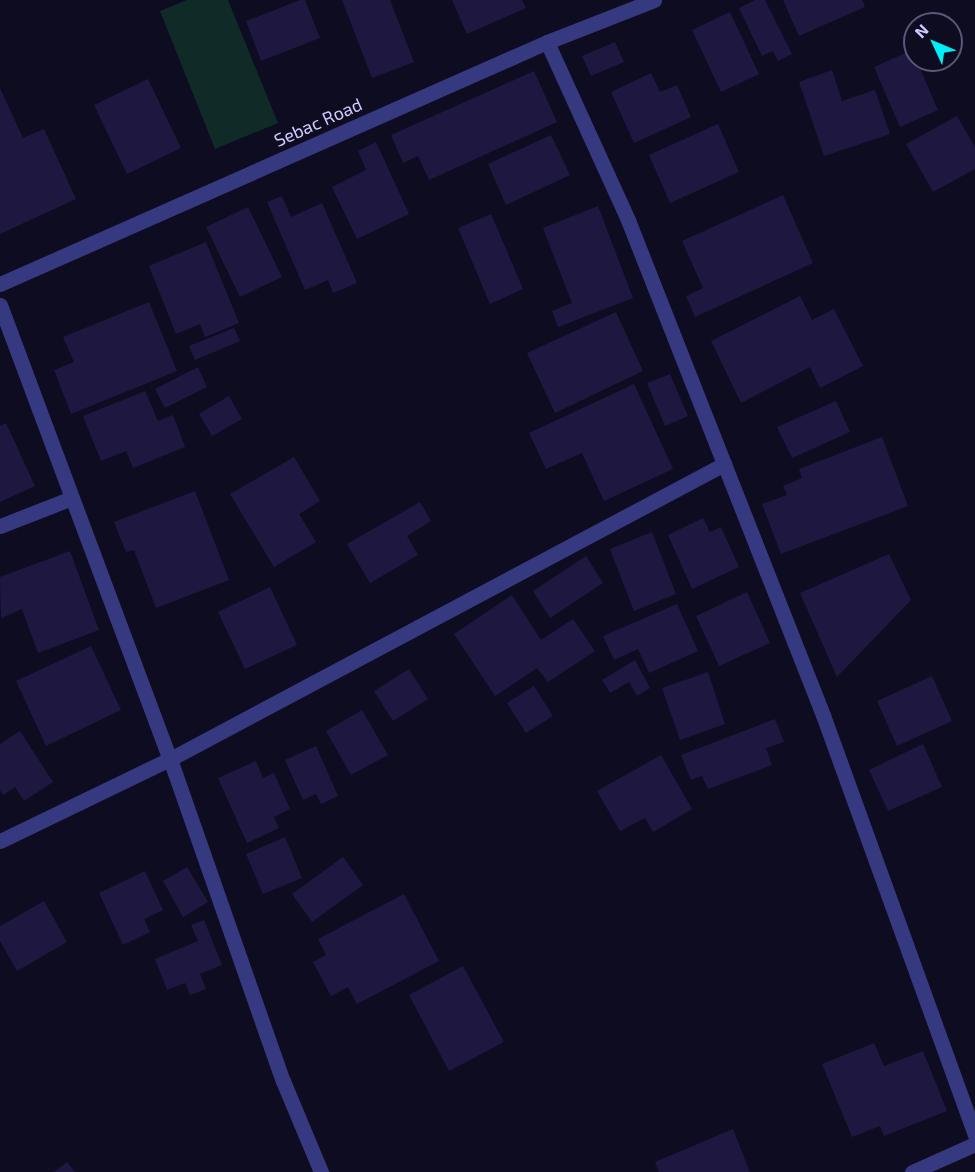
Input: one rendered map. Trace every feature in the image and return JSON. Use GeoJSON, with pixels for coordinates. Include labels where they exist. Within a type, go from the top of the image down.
{"type":"FeatureCollection","features":[{"type":"Feature","properties":{"kind":"street","name":"Sebac Road"},"geometry":{"type":"LineString","coordinates":[[0,284],[547,42],[654,0]]}},
{"type":"Feature","properties":{"kind":"street"},"geometry":{"type":"LineString","coordinates":[[547,42],[628,220],[823,715],[975,1135]]}},
{"type":"Feature","properties":{"kind":"street"},"geometry":{"type":"LineString","coordinates":[[0,304],[170,759],[283,1081],[321,1172]]}},
{"type":"Feature","properties":{"kind":"street"},"geometry":{"type":"LineString","coordinates":[[0,841],[170,759],[724,464]]}},
{"type":"Feature","properties":{"kind":"street"},"geometry":{"type":"LineString","coordinates":[[0,526],[72,498]]}},
{"type":"Feature","properties":{"kind":"street"},"geometry":{"type":"LineString","coordinates":[[912,1172],[975,1144]]}},
{"type":"Feature","properties":{"kind":"green space"},"geometry":{"type":"Polygon","coordinates":[[[187,0],[228,0],[278,123],[215,149],[160,11],[187,0]]]}},
{"type":"Feature","properties":{"kind":"building"},"geometry":{"type":"Polygon","coordinates":[[[305,0],[320,38],[261,61],[246,21],[305,0]]]}},
{"type":"Feature","properties":{"kind":"building"},"geometry":{"type":"Polygon","coordinates":[[[342,0],[390,0],[414,62],[372,78],[342,0]]]}},
{"type":"Feature","properties":{"kind":"building"},"geometry":{"type":"Polygon","coordinates":[[[452,0],[522,0],[526,8],[467,34],[452,0]]]}},
{"type":"Feature","properties":{"kind":"building"},"geometry":{"type":"Polygon","coordinates":[[[755,0],[765,0],[792,54],[778,61],[773,51],[762,56],[739,8],[755,0]]]}},
{"type":"Feature","properties":{"kind":"building"},"geometry":{"type":"Polygon","coordinates":[[[783,0],[862,0],[865,7],[799,36],[783,0]]]}},
{"type":"Feature","properties":{"kind":"building"},"geometry":{"type":"Polygon","coordinates":[[[730,12],[759,74],[721,92],[692,30],[730,12]]]}},
{"type":"Feature","properties":{"kind":"building"},"geometry":{"type":"Polygon","coordinates":[[[615,42],[624,62],[591,76],[582,56],[615,42]]]}},
{"type":"Feature","properties":{"kind":"building"},"geometry":{"type":"Polygon","coordinates":[[[903,54],[903,72],[922,72],[938,110],[900,127],[874,67],[903,54]]]}},
{"type":"Feature","properties":{"kind":"building"},"geometry":{"type":"Polygon","coordinates":[[[832,70],[842,101],[875,90],[890,134],[824,156],[799,82],[832,70]]]}},
{"type":"Feature","properties":{"kind":"building"},"geometry":{"type":"Polygon","coordinates":[[[534,71],[557,122],[429,180],[418,156],[403,163],[391,135],[534,71]]]}},
{"type":"Feature","properties":{"kind":"building"},"geometry":{"type":"Polygon","coordinates":[[[651,73],[660,92],[677,85],[691,117],[634,143],[611,92],[651,73]]]}},
{"type":"Feature","properties":{"kind":"building"},"geometry":{"type":"Polygon","coordinates":[[[148,79],[181,148],[127,174],[94,105],[148,79]]]}},
{"type":"Feature","properties":{"kind":"building"},"geometry":{"type":"Polygon","coordinates":[[[0,88],[23,138],[44,129],[76,199],[0,234],[0,88]]]}},
{"type":"Feature","properties":{"kind":"building"},"geometry":{"type":"Polygon","coordinates":[[[957,116],[975,147],[975,169],[933,192],[906,144],[957,116]]]}},
{"type":"Feature","properties":{"kind":"building"},"geometry":{"type":"Polygon","coordinates":[[[718,124],[739,172],[670,203],[649,155],[718,124]]]}},
{"type":"Feature","properties":{"kind":"building"},"geometry":{"type":"Polygon","coordinates":[[[551,135],[570,175],[506,205],[488,164],[551,135]]]}},
{"type":"Feature","properties":{"kind":"building"},"geometry":{"type":"Polygon","coordinates":[[[376,142],[409,214],[357,239],[332,187],[366,170],[358,151],[376,142]]]}},
{"type":"Feature","properties":{"kind":"building"},"geometry":{"type":"Polygon","coordinates":[[[783,195],[813,263],[695,317],[686,296],[703,288],[682,241],[783,195]]]}},
{"type":"Feature","properties":{"kind":"building"},"geometry":{"type":"Polygon","coordinates":[[[282,196],[291,217],[322,203],[357,283],[333,293],[328,280],[305,290],[267,202],[282,196]]]}},
{"type":"Feature","properties":{"kind":"building"},"geometry":{"type":"Polygon","coordinates":[[[598,206],[633,298],[558,327],[552,311],[572,303],[543,228],[598,206]]]}},
{"type":"Feature","properties":{"kind":"building"},"geometry":{"type":"Polygon","coordinates":[[[248,207],[282,277],[240,297],[206,227],[248,207]]]}},
{"type":"Feature","properties":{"kind":"building"},"geometry":{"type":"Polygon","coordinates":[[[491,214],[523,289],[490,304],[458,228],[491,214]]]}},
{"type":"Feature","properties":{"kind":"building"},"geometry":{"type":"Polygon","coordinates":[[[206,242],[239,323],[205,337],[200,324],[176,334],[149,266],[206,242]]]}},
{"type":"Feature","properties":{"kind":"building"},"geometry":{"type":"Polygon","coordinates":[[[800,296],[812,320],[834,309],[863,366],[820,388],[810,367],[741,403],[711,341],[800,296]]]}},
{"type":"Feature","properties":{"kind":"building"},"geometry":{"type":"Polygon","coordinates":[[[149,302],[177,371],[71,414],[54,370],[74,362],[63,337],[149,302]]]}},
{"type":"Feature","properties":{"kind":"building"},"geometry":{"type":"Polygon","coordinates":[[[616,312],[643,371],[555,413],[527,353],[616,312]]]}},
{"type":"Feature","properties":{"kind":"building"},"geometry":{"type":"Polygon","coordinates":[[[234,328],[240,341],[195,360],[189,346],[234,328]]]}},
{"type":"Feature","properties":{"kind":"building"},"geometry":{"type":"Polygon","coordinates":[[[198,367],[207,387],[165,408],[155,389],[198,367]]]}},
{"type":"Feature","properties":{"kind":"building"},"geometry":{"type":"Polygon","coordinates":[[[670,374],[688,416],[665,426],[647,383],[670,374]]]}},
{"type":"Feature","properties":{"kind":"building"},"geometry":{"type":"Polygon","coordinates":[[[634,384],[673,469],[604,501],[582,453],[546,469],[529,433],[634,384]]]}},
{"type":"Feature","properties":{"kind":"building"},"geometry":{"type":"Polygon","coordinates":[[[145,391],[158,421],[173,415],[185,447],[133,468],[126,451],[101,461],[83,416],[145,391]]]}},
{"type":"Feature","properties":{"kind":"building"},"geometry":{"type":"Polygon","coordinates":[[[229,396],[242,419],[212,436],[199,414],[229,396]]]}},
{"type":"Feature","properties":{"kind":"building"},"geometry":{"type":"Polygon","coordinates":[[[836,401],[850,432],[792,458],[777,427],[836,401]]]}},
{"type":"Feature","properties":{"kind":"building"},"geometry":{"type":"Polygon","coordinates":[[[6,423],[35,486],[0,502],[0,426],[6,423]]]}},
{"type":"Feature","properties":{"kind":"building"},"geometry":{"type":"Polygon","coordinates":[[[882,437],[908,506],[781,554],[762,504],[787,495],[783,486],[802,478],[799,469],[882,437]]]}},
{"type":"Feature","properties":{"kind":"building"},"geometry":{"type":"Polygon","coordinates":[[[294,457],[320,501],[299,514],[316,542],[274,567],[230,494],[294,457]]]}},
{"type":"Feature","properties":{"kind":"building"},"geometry":{"type":"Polygon","coordinates":[[[195,491],[229,580],[156,608],[134,550],[126,552],[114,522],[195,491]]]}},
{"type":"Feature","properties":{"kind":"building"},"geometry":{"type":"Polygon","coordinates":[[[420,502],[431,521],[407,536],[418,555],[370,583],[347,544],[420,502]]]}},
{"type":"Feature","properties":{"kind":"building"},"geometry":{"type":"Polygon","coordinates":[[[703,518],[710,532],[721,527],[739,567],[692,589],[668,535],[703,518]]]}},
{"type":"Feature","properties":{"kind":"building"},"geometry":{"type":"Polygon","coordinates":[[[652,532],[676,594],[634,611],[610,549],[652,532]]]}},
{"type":"Feature","properties":{"kind":"building"},"geometry":{"type":"Polygon","coordinates":[[[70,551],[99,630],[38,653],[22,609],[1,618],[0,577],[70,551]]]}},
{"type":"Feature","properties":{"kind":"building"},"geometry":{"type":"Polygon","coordinates":[[[889,554],[911,600],[837,677],[800,593],[889,554]]]}},
{"type":"Feature","properties":{"kind":"building"},"geometry":{"type":"Polygon","coordinates":[[[586,556],[603,583],[550,618],[533,591],[586,556]]]}},
{"type":"Feature","properties":{"kind":"building"},"geometry":{"type":"Polygon","coordinates":[[[270,587],[297,645],[245,669],[218,612],[270,587]]]}},
{"type":"Feature","properties":{"kind":"building"},"geometry":{"type":"Polygon","coordinates":[[[747,592],[770,643],[719,666],[696,616],[747,592]]]}},
{"type":"Feature","properties":{"kind":"building"},"geometry":{"type":"Polygon","coordinates":[[[512,595],[541,640],[573,619],[595,651],[548,682],[537,668],[495,696],[454,634],[512,595]]]}},
{"type":"Feature","properties":{"kind":"building"},"geometry":{"type":"Polygon","coordinates":[[[677,604],[698,651],[649,673],[638,649],[614,660],[603,636],[677,604]]]}},
{"type":"Feature","properties":{"kind":"building"},"geometry":{"type":"Polygon","coordinates":[[[91,646],[121,710],[46,746],[16,681],[91,646]]]}},
{"type":"Feature","properties":{"kind":"building"},"geometry":{"type":"Polygon","coordinates":[[[635,660],[650,688],[637,696],[629,682],[610,693],[602,680],[635,660]]]}},
{"type":"Feature","properties":{"kind":"building"},"geometry":{"type":"Polygon","coordinates":[[[409,669],[428,699],[393,721],[374,691],[409,669]]]}},
{"type":"Feature","properties":{"kind":"building"},"geometry":{"type":"Polygon","coordinates":[[[708,672],[725,724],[680,740],[662,688],[708,672]]]}},
{"type":"Feature","properties":{"kind":"building"},"geometry":{"type":"Polygon","coordinates":[[[932,676],[952,721],[897,746],[877,701],[932,676]]]}},
{"type":"Feature","properties":{"kind":"building"},"geometry":{"type":"Polygon","coordinates":[[[534,686],[553,716],[526,733],[507,703],[534,686]]]}},
{"type":"Feature","properties":{"kind":"building"},"geometry":{"type":"Polygon","coordinates":[[[362,710],[388,755],[351,775],[326,731],[362,710]]]}},
{"type":"Feature","properties":{"kind":"building"},"geometry":{"type":"Polygon","coordinates":[[[775,719],[784,742],[766,748],[772,765],[708,789],[702,776],[691,780],[681,755],[775,719]]]}},
{"type":"Feature","properties":{"kind":"building"},"geometry":{"type":"Polygon","coordinates":[[[20,731],[53,782],[24,801],[15,787],[3,795],[0,790],[0,744],[20,731]]]}},
{"type":"Feature","properties":{"kind":"building"},"geometry":{"type":"Polygon","coordinates":[[[923,744],[942,787],[888,811],[869,770],[923,744]]]}},
{"type":"Feature","properties":{"kind":"building"},"geometry":{"type":"Polygon","coordinates":[[[316,746],[338,796],[321,804],[316,794],[303,800],[285,760],[316,746]]]}},
{"type":"Feature","properties":{"kind":"building"},"geometry":{"type":"Polygon","coordinates":[[[661,755],[692,809],[653,832],[645,818],[620,831],[597,791],[661,755]]]}},
{"type":"Feature","properties":{"kind":"building"},"geometry":{"type":"Polygon","coordinates":[[[256,761],[263,778],[274,773],[290,809],[274,817],[279,828],[247,843],[218,778],[256,761]]]}},
{"type":"Feature","properties":{"kind":"building"},"geometry":{"type":"Polygon","coordinates":[[[285,837],[302,878],[263,894],[246,854],[285,837]]]}},
{"type":"Feature","properties":{"kind":"building"},"geometry":{"type":"Polygon","coordinates":[[[343,857],[363,885],[312,922],[292,894],[343,857]]]}},
{"type":"Feature","properties":{"kind":"building"},"geometry":{"type":"Polygon","coordinates":[[[187,867],[208,902],[183,917],[163,881],[187,867]]]}},
{"type":"Feature","properties":{"kind":"building"},"geometry":{"type":"Polygon","coordinates":[[[145,871],[163,910],[144,919],[150,932],[123,945],[99,893],[145,871]]]}},
{"type":"Feature","properties":{"kind":"building"},"geometry":{"type":"Polygon","coordinates":[[[404,894],[439,961],[357,1004],[348,987],[331,996],[313,962],[326,955],[318,939],[404,894]]]}},
{"type":"Feature","properties":{"kind":"building"},"geometry":{"type":"Polygon","coordinates":[[[44,901],[67,942],[17,971],[0,941],[0,926],[44,901]]]}},
{"type":"Feature","properties":{"kind":"building"},"geometry":{"type":"Polygon","coordinates":[[[204,920],[222,965],[200,974],[206,989],[190,995],[185,983],[167,990],[155,959],[198,941],[191,925],[204,920]]]}},
{"type":"Feature","properties":{"kind":"building"},"geometry":{"type":"Polygon","coordinates":[[[463,966],[504,1042],[449,1071],[409,995],[463,966]]]}},
{"type":"Feature","properties":{"kind":"building"},"geometry":{"type":"Polygon","coordinates":[[[874,1043],[884,1066],[923,1051],[947,1111],[884,1136],[880,1126],[852,1137],[822,1064],[874,1043]]]}},
{"type":"Feature","properties":{"kind":"building"},"geometry":{"type":"Polygon","coordinates":[[[733,1129],[750,1172],[659,1172],[655,1162],[733,1129]]]}},
{"type":"Feature","properties":{"kind":"building"},"geometry":{"type":"Polygon","coordinates":[[[67,1162],[75,1172],[54,1172],[67,1162]]]}}]}
